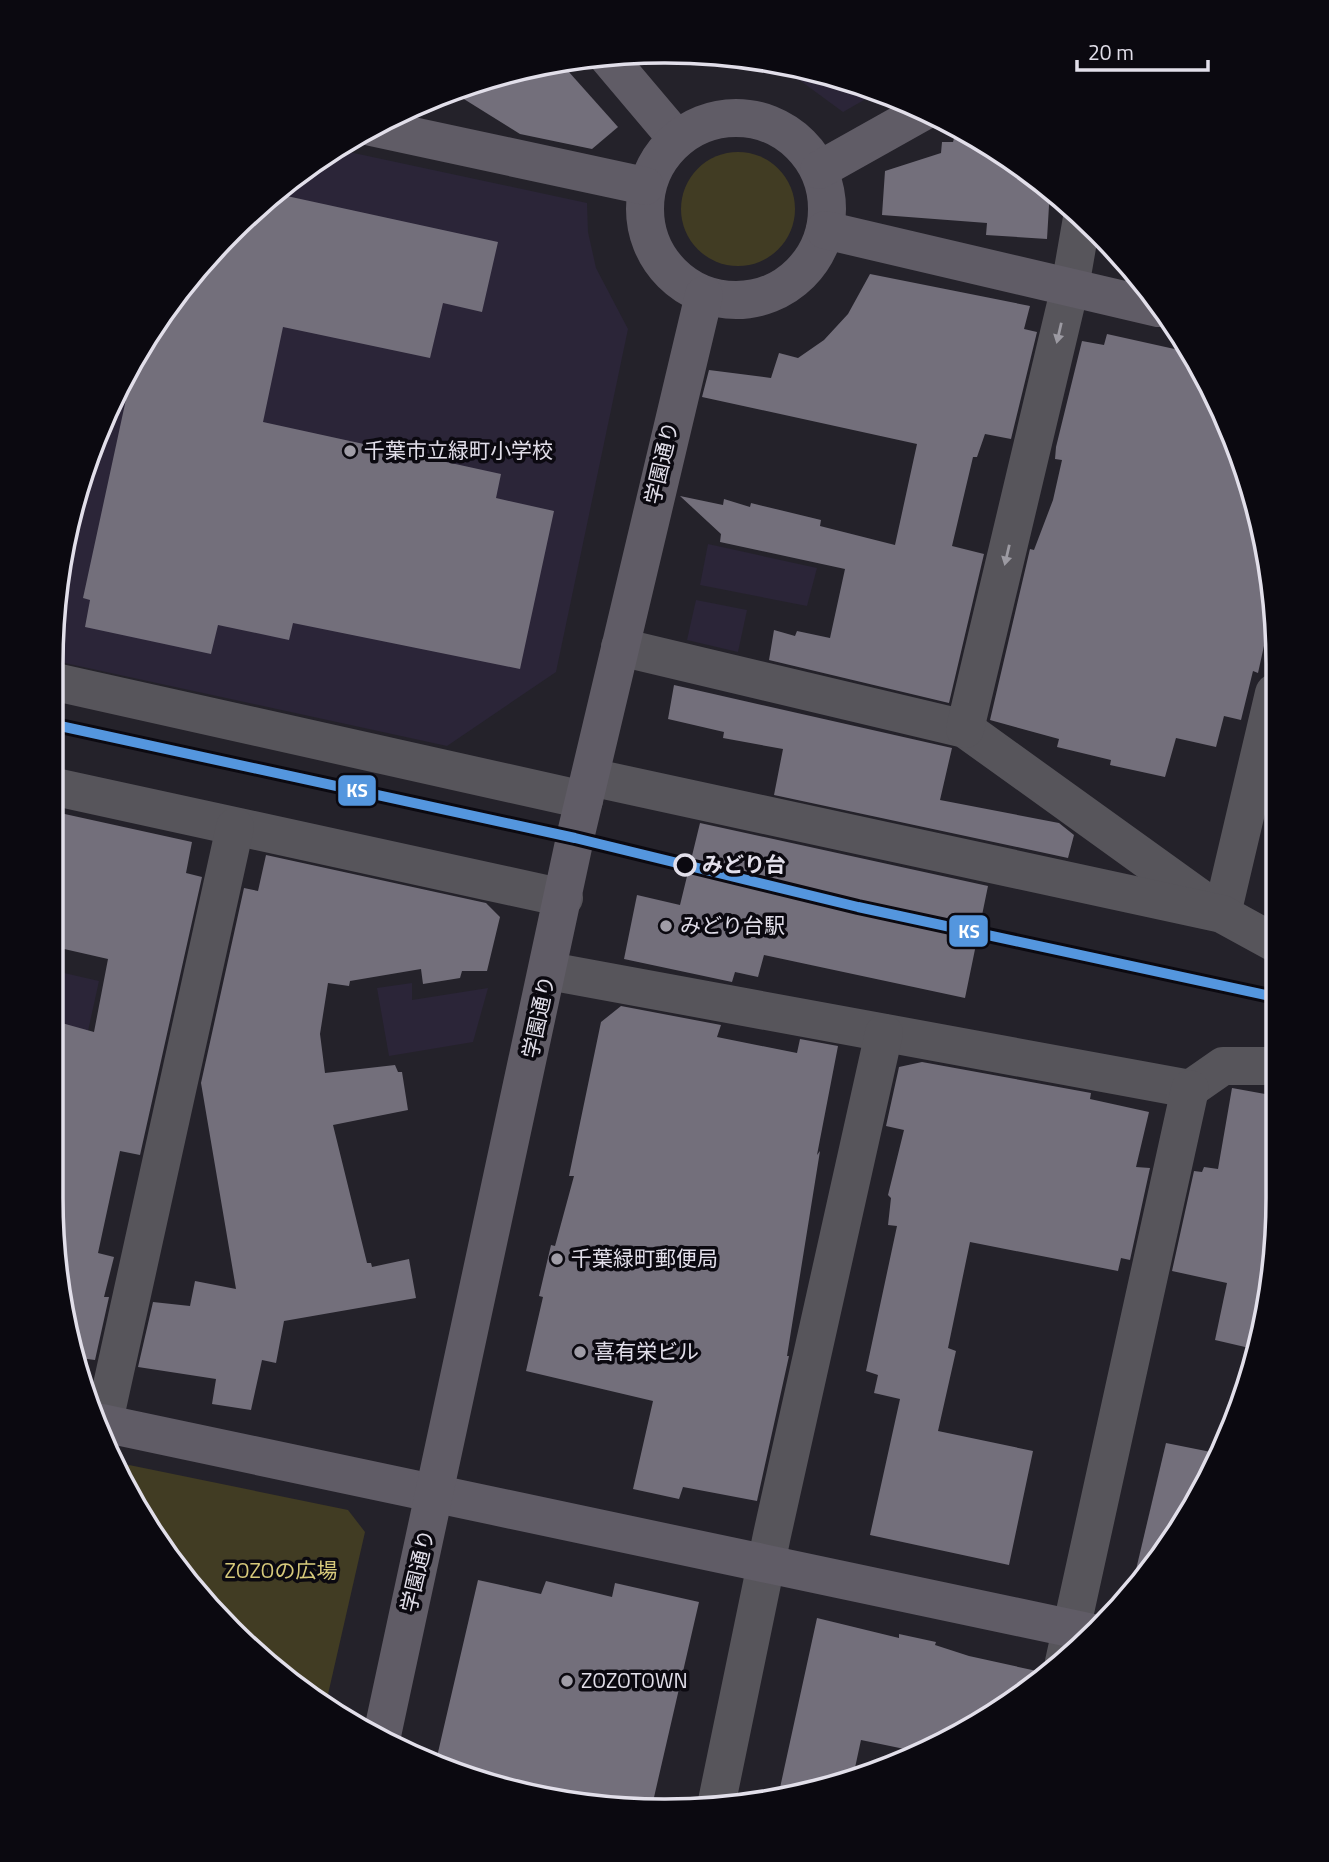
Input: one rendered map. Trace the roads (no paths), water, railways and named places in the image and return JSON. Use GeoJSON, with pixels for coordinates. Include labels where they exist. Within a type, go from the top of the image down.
{"type":"FeatureCollection","features":[{"type":"Feature","properties":{"kind":"street"},"geometry":{"type":"LineString","coordinates":[[615,65],[677,139]]}},
{"type":"Feature","properties":{"kind":"street"},"geometry":{"type":"LineString","coordinates":[[819,170],[913,117]]}},
{"type":"Feature","properties":{"kind":"street"},"geometry":{"type":"LineString","coordinates":[[726,118],[755,119],[782,129],[803,146],[819,170],[828,199],[825,230],[813,259],[792,281],[765,296],[734,301],[704,295],[679,281],[660,261],[648,236],[645,186],[659,159],[677,139],[699,125],[726,118]]}},
{"type":"Feature","properties":{"kind":"street"},"geometry":{"type":"LineString","coordinates":[[388,131],[645,186]]}},
{"type":"Feature","properties":{"kind":"street"},"geometry":{"type":"LineString","coordinates":[[825,230],[1147,305]]}},
{"type":"Feature","properties":{"kind":"street"},"geometry":{"type":"LineString","coordinates":[[965,729],[1070,287],[1080,230]]}},
{"type":"Feature","properties":{"kind":"street","name":"学園通り"},"geometry":{"type":"LineString","coordinates":[[383,1729],[587,788],[704,295]]}},
{"type":"Feature","properties":{"kind":"street"},"geometry":{"type":"LineString","coordinates":[[620,647],[965,729],[1222,914],[1266,938]]}},
{"type":"Feature","properties":{"kind":"street"},"geometry":{"type":"LineString","coordinates":[[63,683],[1222,914]]}},
{"type":"Feature","properties":{"kind":"street"},"geometry":{"type":"LineString","coordinates":[[1222,914],[1266,727]]}},
{"type":"Feature","properties":{"kind":"street"},"geometry":{"type":"LineString","coordinates":[[63,789],[564,898]]}},
{"type":"Feature","properties":{"kind":"street"},"geometry":{"type":"LineString","coordinates":[[105,1417],[236,827]]}},
{"type":"Feature","properties":{"kind":"street"},"geometry":{"type":"LineString","coordinates":[[549,971],[1190,1088],[1223,1066],[1266,1066]]}},
{"type":"Feature","properties":{"kind":"street"},"geometry":{"type":"LineString","coordinates":[[718,1797],[766,1563],[884,1033]]}},
{"type":"Feature","properties":{"kind":"street"},"geometry":{"type":"LineString","coordinates":[[1078,1634],[1190,1088]]}},
{"type":"Feature","properties":{"kind":"street"},"geometry":{"type":"LineString","coordinates":[[108,1425],[766,1563],[1072,1640]]}},
{"type":"Feature","properties":{"kind":"place","name":"千葉市立緑町小学校"},"geometry":{"type":"Point","coordinates":[350,451]}},
{"type":"Feature","properties":{"kind":"place","name":"みどり台"},"geometry":{"type":"Point","coordinates":[685,865]}},
{"type":"Feature","properties":{"kind":"place","name":"みどり台駅"},"geometry":{"type":"Point","coordinates":[666,926]}},
{"type":"Feature","properties":{"kind":"place","name":"千葉緑町郵便局"},"geometry":{"type":"Point","coordinates":[557,1259]}},
{"type":"Feature","properties":{"kind":"place","name":"喜有栄ビル"},"geometry":{"type":"Point","coordinates":[580,1352]}},
{"type":"Feature","properties":{"kind":"place","name":"ZOZOTOWN"},"geometry":{"type":"Point","coordinates":[567,1681]}},
{"type":"Feature","properties":{"kind":"park label","name":"ZOZOの広場"},"geometry":{"type":"Point","coordinates":[281,1571]}}]}
